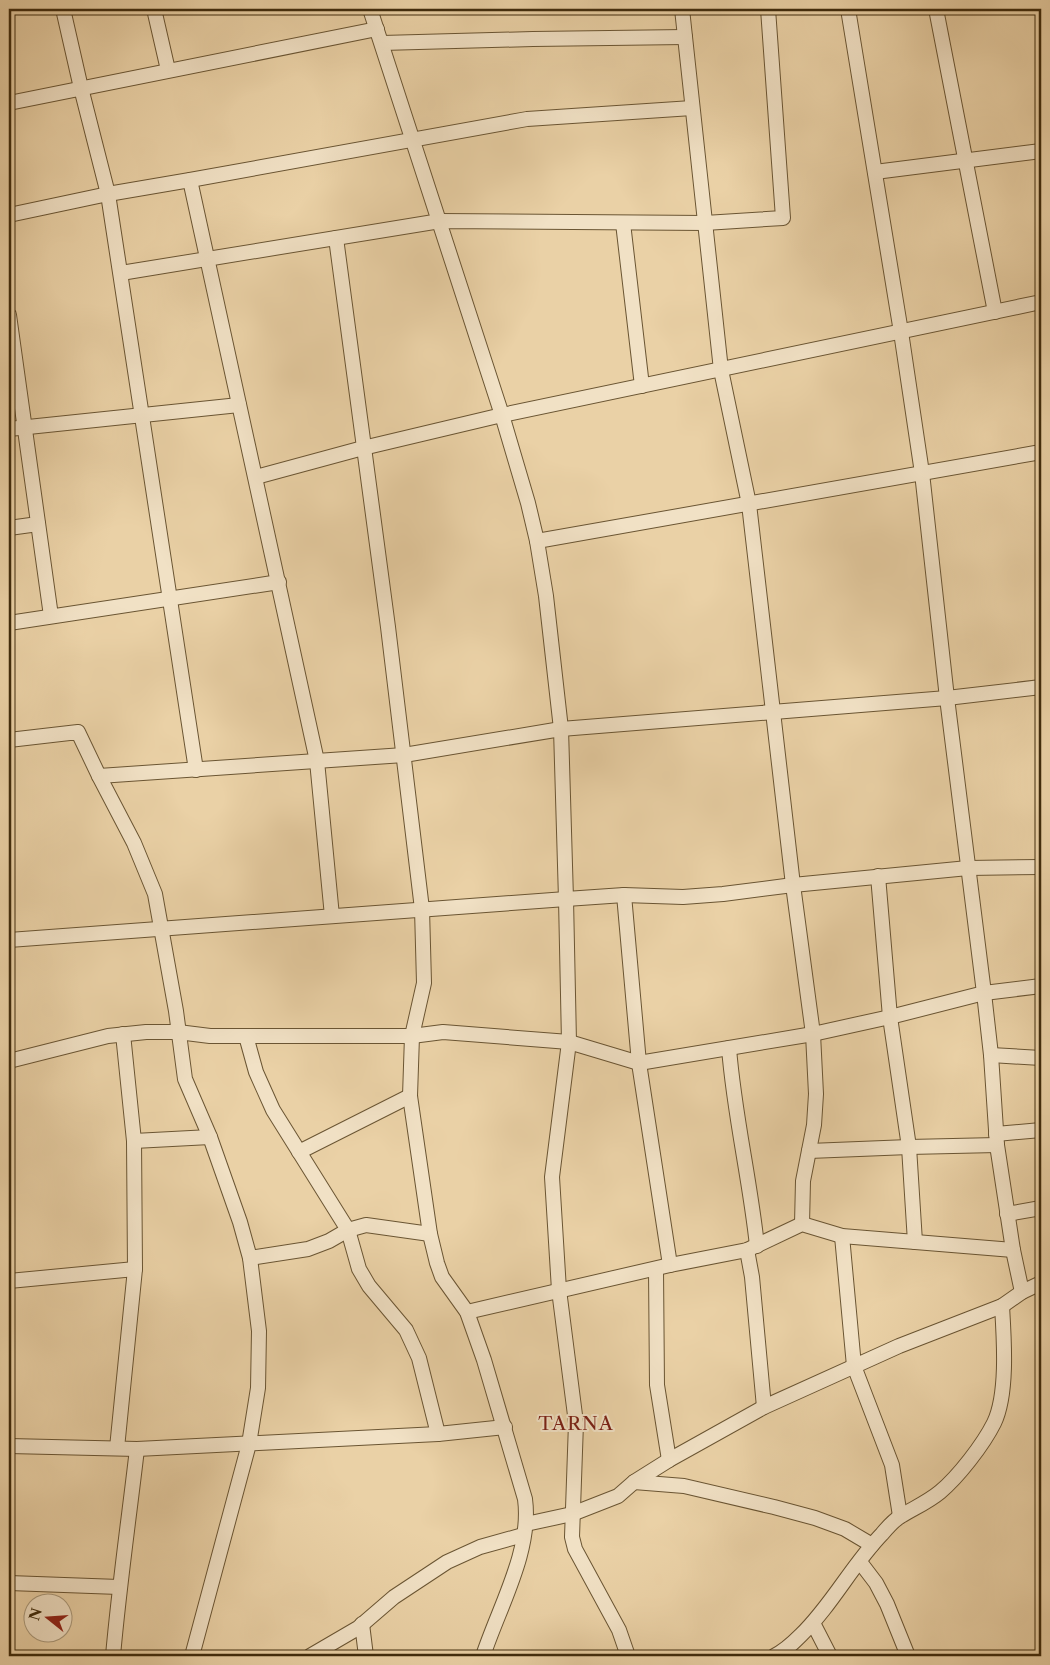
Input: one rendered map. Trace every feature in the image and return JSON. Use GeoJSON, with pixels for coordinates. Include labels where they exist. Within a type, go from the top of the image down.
{"type":"FeatureCollection","features":[{"type":"Feature","properties":{"kind":"street"},"geometry":{"type":"LineString","coordinates":[[62,9],[108,194],[196,770]]}},
{"type":"Feature","properties":{"kind":"street"},"geometry":{"type":"LineString","coordinates":[[154,9],[168,70]]}},
{"type":"Feature","properties":{"kind":"street"},"geometry":{"type":"LineString","coordinates":[[370,9],[502,415],[528,503],[537,541],[546,596],[560,729],[566,899],[569,1042],[552,1177],[559,1290],[576,1423],[572,1537],[575,1548],[619,1630],[628,1656]]}},
{"type":"Feature","properties":{"kind":"street"},"geometry":{"type":"LineString","coordinates":[[682,9],[721,370],[749,504],[793,885],[813,1034],[816,1094],[814,1125],[803,1181],[802,1224]]}},
{"type":"Feature","properties":{"kind":"street"},"geometry":{"type":"LineString","coordinates":[[121,273],[440,221],[705,223],[783,218],[768,9]]}},
{"type":"Feature","properties":{"kind":"street"},"geometry":{"type":"LineString","coordinates":[[848,9],[922,473],[947,698],[991,1055],[996,1140],[1013,1250],[1022,1292]]}},
{"type":"Feature","properties":{"kind":"street"},"geometry":{"type":"LineString","coordinates":[[936,9],[995,312]]}},
{"type":"Feature","properties":{"kind":"street"},"geometry":{"type":"LineString","coordinates":[[9,103],[377,29]]}},
{"type":"Feature","properties":{"kind":"street"},"geometry":{"type":"LineString","coordinates":[[382,43],[685,37]]}},
{"type":"Feature","properties":{"kind":"street"},"geometry":{"type":"LineString","coordinates":[[9,215],[108,194],[528,119],[692,108]]}},
{"type":"Feature","properties":{"kind":"street"},"geometry":{"type":"LineString","coordinates":[[875,172],[1041,151]]}},
{"type":"Feature","properties":{"kind":"street"},"geometry":{"type":"LineString","coordinates":[[190,180],[317,761],[332,916]]}},
{"type":"Feature","properties":{"kind":"street"},"geometry":{"type":"LineString","coordinates":[[623,223],[642,386]]}},
{"type":"Feature","properties":{"kind":"street"},"geometry":{"type":"LineString","coordinates":[[336,238],[404,754],[422,909],[424,983],[412,1036],[410,1096],[430,1234],[442,1277],[467,1312],[484,1360],[505,1427],[525,1499],[527,1514],[525,1530],[510,1586],[483,1656]]}},
{"type":"Feature","properties":{"kind":"street"},"geometry":{"type":"LineString","coordinates":[[256,477],[363,448],[502,415],[1041,302]]}},
{"type":"Feature","properties":{"kind":"street"},"geometry":{"type":"LineString","coordinates":[[9,315],[52,616]]}},
{"type":"Feature","properties":{"kind":"street"},"geometry":{"type":"LineString","coordinates":[[9,429],[240,405]]}},
{"type":"Feature","properties":{"kind":"street"},"geometry":{"type":"LineString","coordinates":[[537,541],[1041,452]]}},
{"type":"Feature","properties":{"kind":"street"},"geometry":{"type":"LineString","coordinates":[[9,528],[38,524]]}},
{"type":"Feature","properties":{"kind":"street"},"geometry":{"type":"LineString","coordinates":[[9,623],[279,582]]}},
{"type":"Feature","properties":{"kind":"street"},"geometry":{"type":"LineString","coordinates":[[99,776],[404,754],[560,729],[947,698],[1041,687]]}},
{"type":"Feature","properties":{"kind":"street"},"geometry":{"type":"LineString","coordinates":[[9,740],[78,732],[134,843],[155,894],[185,1078],[210,1138],[240,1222],[250,1258],[259,1331],[260,1360],[258,1388],[249,1444],[192,1656]]}},
{"type":"Feature","properties":{"kind":"street"},"geometry":{"type":"LineString","coordinates":[[9,940],[624,895],[683,897],[968,868],[1041,867]]}},
{"type":"Feature","properties":{"kind":"street"},"geometry":{"type":"LineString","coordinates":[[878,876],[890,1017],[909,1147],[915,1242]]}},
{"type":"Feature","properties":{"kind":"street"},"geometry":{"type":"LineString","coordinates":[[624,895],[639,1063],[670,1266]]}},
{"type":"Feature","properties":{"kind":"street"},"geometry":{"type":"LineString","coordinates":[[9,1061],[100,1038],[146,1032],[178,1032],[210,1036],[412,1036],[443,1032],[569,1042],[639,1063],[813,1034],[984,993],[1041,986]]}},
{"type":"Feature","properties":{"kind":"street"},"geometry":{"type":"LineString","coordinates":[[117,1448],[135,1269],[134,1141],[123,1034]]}},
{"type":"Feature","properties":{"kind":"street"},"geometry":{"type":"LineString","coordinates":[[246,1036],[256,1072],[272,1110],[348,1230],[359,1269],[369,1286],[406,1330],[419,1358],[438,1434]]}},
{"type":"Feature","properties":{"kind":"street"},"geometry":{"type":"LineString","coordinates":[[729,1048],[732,1086],[752,1200],[752,1277],[764,1406]]}},
{"type":"Feature","properties":{"kind":"street"},"geometry":{"type":"LineString","coordinates":[[991,1055],[1041,1058]]}},
{"type":"Feature","properties":{"kind":"street"},"geometry":{"type":"LineString","coordinates":[[298,1152],[410,1096]]}},
{"type":"Feature","properties":{"kind":"street"},"geometry":{"type":"LineString","coordinates":[[809,1151],[909,1147],[996,1140],[1041,1130]]}},
{"type":"Feature","properties":{"kind":"street"},"geometry":{"type":"LineString","coordinates":[[134,1141],[210,1138]]}},
{"type":"Feature","properties":{"kind":"street"},"geometry":{"type":"LineString","coordinates":[[1007,1214],[1041,1208]]}},
{"type":"Feature","properties":{"kind":"street"},"geometry":{"type":"LineString","coordinates":[[467,1312],[752,1248],[802,1224],[842,1236],[1013,1250]]}},
{"type":"Feature","properties":{"kind":"street"},"geometry":{"type":"LineString","coordinates":[[250,1258],[308,1249],[329,1241],[348,1230],[366,1225],[430,1234]]}},
{"type":"Feature","properties":{"kind":"street"},"geometry":{"type":"LineString","coordinates":[[842,1236],[854,1366],[892,1465],[900,1516]]}},
{"type":"Feature","properties":{"kind":"street"},"geometry":{"type":"LineString","coordinates":[[9,1281],[135,1269]]}},
{"type":"Feature","properties":{"kind":"street"},"geometry":{"type":"LineString","coordinates":[[656,1270],[657,1385],[669,1460]]}},
{"type":"Feature","properties":{"kind":"street"},"geometry":{"type":"LineString","coordinates":[[310,1656],[362,1624],[394,1597],[447,1562],[480,1547],[618,1496],[634,1482],[669,1460],[764,1406],[899,1346],[1002,1306],[1022,1292],[1041,1283]]}},
{"type":"Feature","properties":{"kind":"street"},"geometry":{"type":"LineString","coordinates":[[774,1656],[787,1648],[813,1623],[872,1545],[900,1516],[940,1493],[963,1469],[994,1423],[999,1408],[1003,1375],[1002,1306]]}},
{"type":"Feature","properties":{"kind":"street"},"geometry":{"type":"LineString","coordinates":[[9,1446],[138,1449],[438,1434],[505,1427]]}},
{"type":"Feature","properties":{"kind":"street"},"geometry":{"type":"LineString","coordinates":[[113,1656],[119,1587],[138,1449]]}},
{"type":"Feature","properties":{"kind":"street"},"geometry":{"type":"LineString","coordinates":[[634,1482],[684,1486],[774,1507],[815,1518],[845,1529],[872,1545]]}},
{"type":"Feature","properties":{"kind":"street"},"geometry":{"type":"LineString","coordinates":[[860,1562],[876,1583],[888,1604],[908,1656]]}},
{"type":"Feature","properties":{"kind":"street"},"geometry":{"type":"LineString","coordinates":[[9,1582],[119,1587]]}},
{"type":"Feature","properties":{"kind":"street"},"geometry":{"type":"LineString","coordinates":[[813,1623],[830,1656]]}},
{"type":"Feature","properties":{"kind":"street"},"geometry":{"type":"LineString","coordinates":[[362,1624],[366,1656]]}},
{"type":"Feature","properties":{"kind":"district","name":"TARNA"},"geometry":{"type":"Point","coordinates":[576,1423]}}]}
